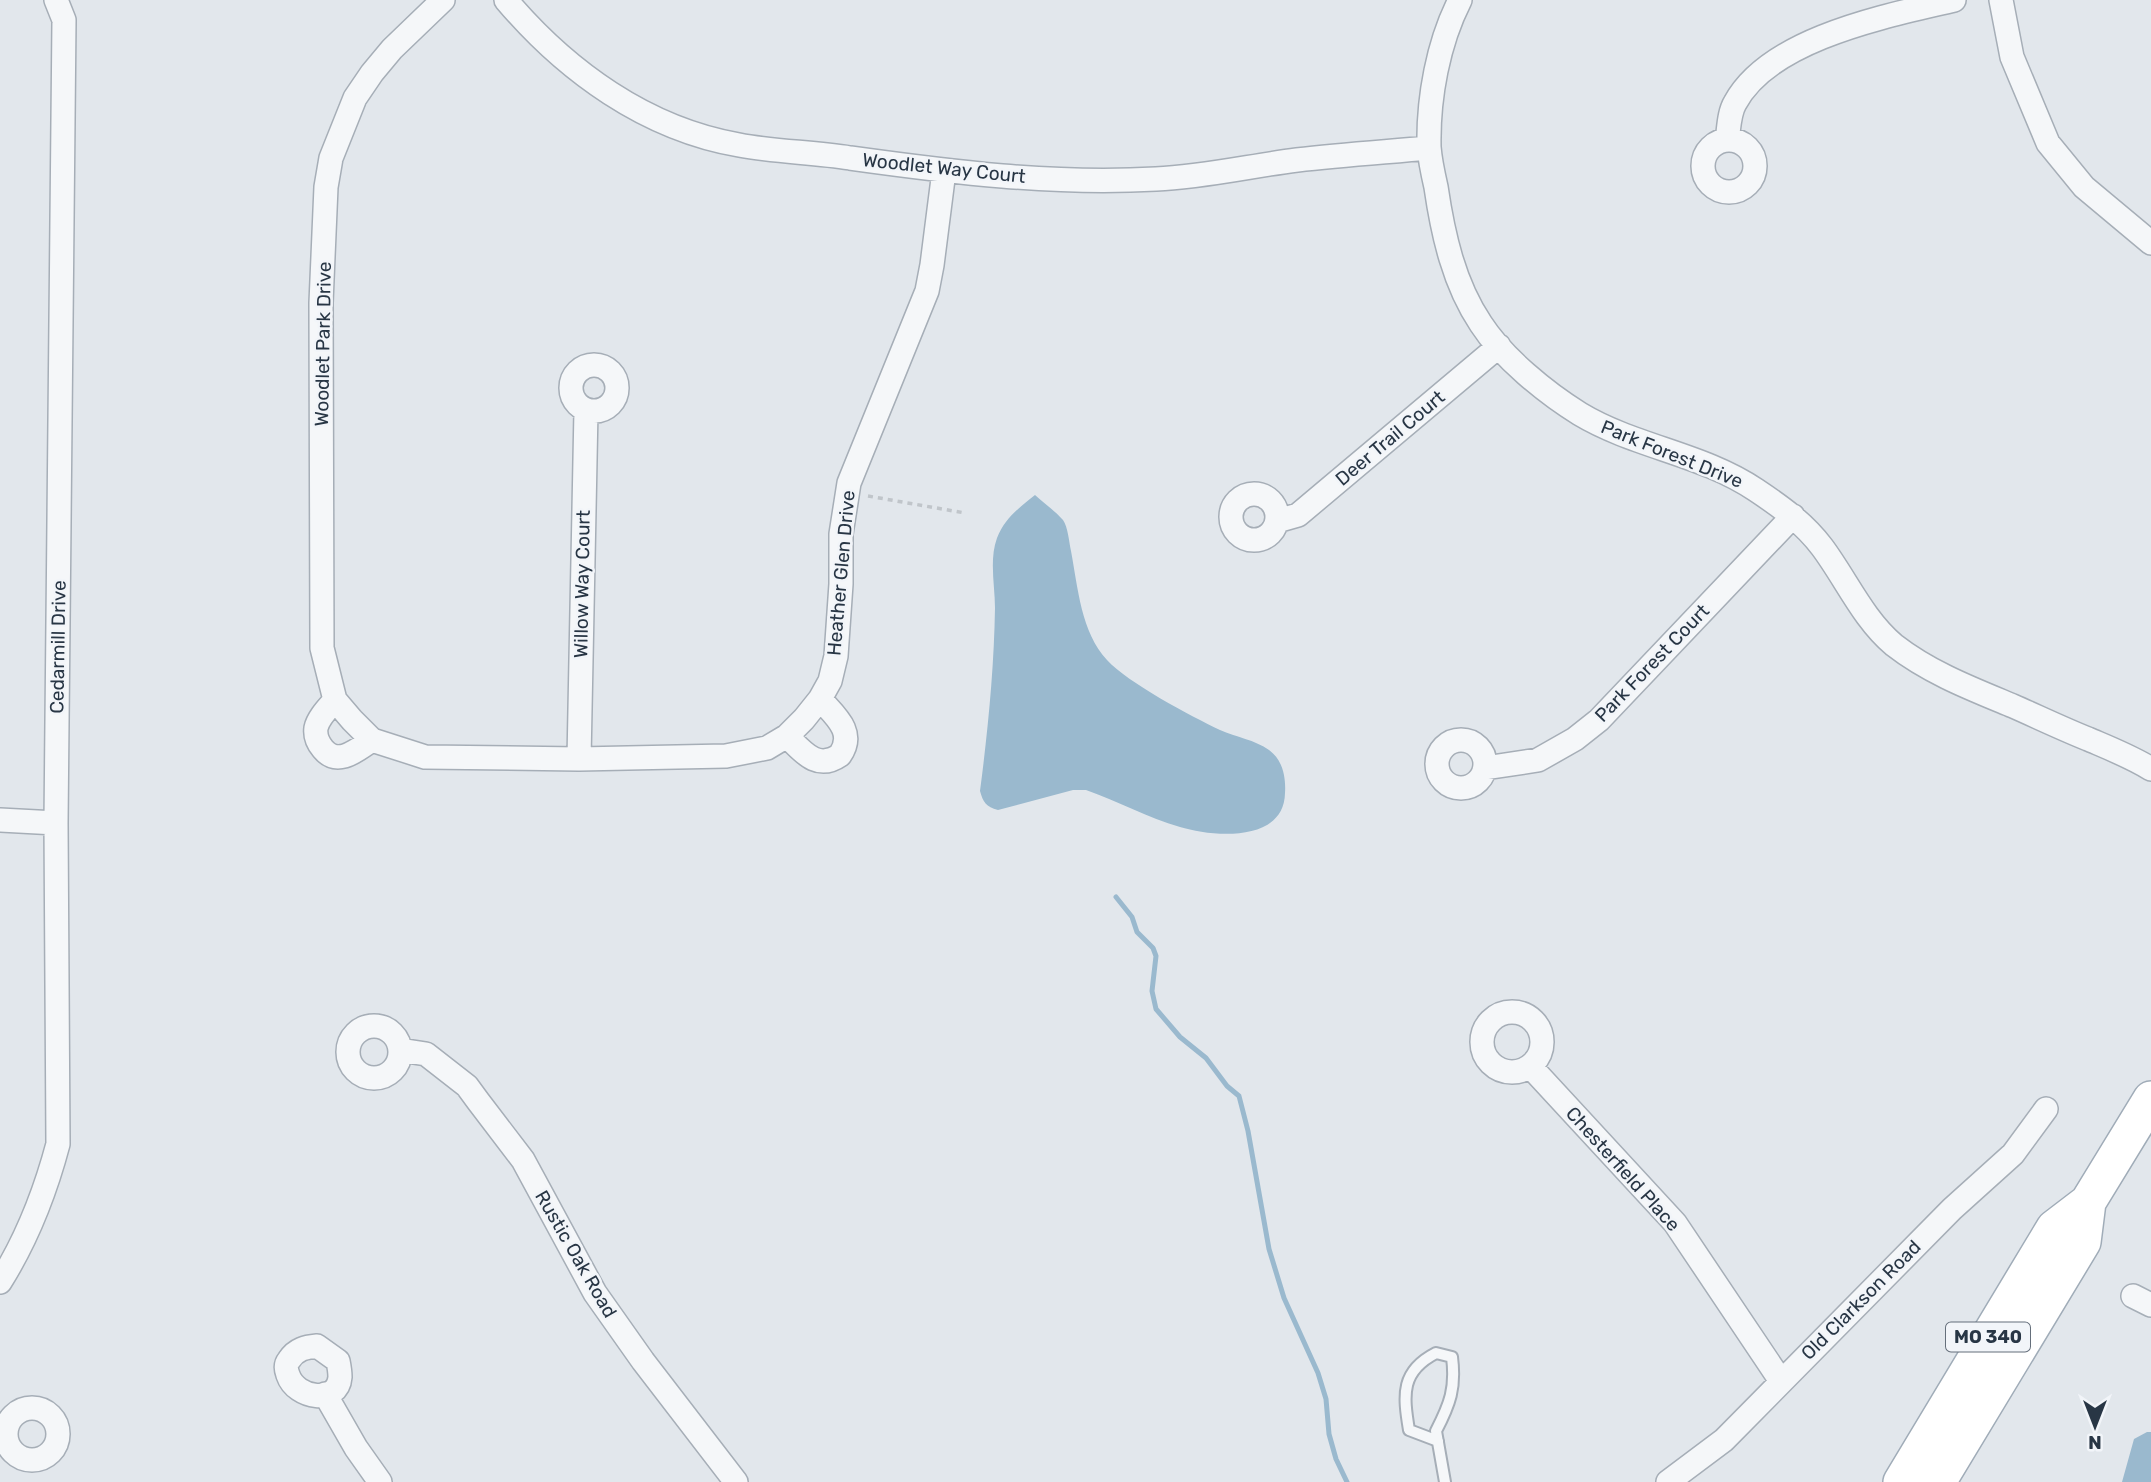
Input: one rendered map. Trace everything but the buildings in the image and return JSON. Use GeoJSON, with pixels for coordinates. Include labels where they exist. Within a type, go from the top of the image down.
{"type":"FeatureCollection","features":[{"type":"Feature","properties":{"kind":"main road","name":"MO 340"},"geometry":{"type":"LineString","coordinates":[[1901,1482],[2054,1228],[2088,1202],[2149,1105]]}},
{"type":"Feature","properties":{"kind":"main road","name":"MO 340"},"geometry":{"type":"LineString","coordinates":[[1938,1482],[2083,1242],[2088,1202]]}},
{"type":"Feature","properties":{"kind":"street","name":"Cedarmill Drive"},"geometry":{"type":"LineString","coordinates":[[0,1282],[26,1239],[49,1178],[58,1144],[56,823],[64,20],[56,0]]}},
{"type":"Feature","properties":{"kind":"street","name":"Woodlet Park Drive"},"geometry":{"type":"LineString","coordinates":[[352,720],[335,699],[322,648],[321,303],[326,187],[331,158],[355,98],[392,49],[443,0]]}},
{"type":"Feature","properties":{"kind":"street","name":"Woodlet Way Court"},"geometry":{"type":"LineString","coordinates":[[506,0],[538,37],[581,73],[620,99],[654,117],[705,138],[741,146],[835,155],[944,171],[1045,179],[1153,179],[1198,176],[1296,160],[1429,148]]}},
{"type":"Feature","properties":{"kind":"street","name":"Park Forest Drive"},"geometry":{"type":"LineString","coordinates":[[1460,0],[1440,54],[1433,90],[1429,148],[1448,248],[1469,301],[1481,324],[1499,346],[1541,386],[1578,413],[1607,429],[1720,471],[1753,487],[1793,516],[1822,547],[1862,608],[1892,643],[1925,666],[1967,688],[2151,769]]}},
{"type":"Feature","properties":{"kind":"street"},"geometry":{"type":"LineString","coordinates":[[1727,140],[1733,106],[1744,87],[1782,55],[1810,42],[1877,19],[1954,0]]}},
{"type":"Feature","properties":{"kind":"street"},"geometry":{"type":"LineString","coordinates":[[2001,0],[2012,57],[2049,143],[2084,187],[2151,243]]}},
{"type":"Feature","properties":{"kind":"street","name":"Heather Glen Drive"},"geometry":{"type":"LineString","coordinates":[[352,720],[372,740],[425,757],[579,759],[726,756],[768,748],[787,736],[820,699],[830,681],[836,656],[841,534],[849,483],[927,291],[944,171]]}},
{"type":"Feature","properties":{"kind":"street","name":"Deer Trail Court"},"geometry":{"type":"LineString","coordinates":[[1277,521],[1298,515],[1499,346]]}},
{"type":"Feature","properties":{"kind":"street","name":"Willow Way Court"},"geometry":{"type":"LineString","coordinates":[[579,759],[586,410]]}},
{"type":"Feature","properties":{"kind":"street","name":"Park Forest Court"},"geometry":{"type":"LineString","coordinates":[[1485,768],[1538,760],[1575,739],[1599,720],[1793,516]]}},
{"type":"Feature","properties":{"kind":"street"},"geometry":{"type":"LineString","coordinates":[[335,699],[317,724],[320,747],[341,758],[372,740]]}},
{"type":"Feature","properties":{"kind":"street"},"geometry":{"type":"LineString","coordinates":[[787,736],[812,759],[825,762],[840,755],[847,739],[846,731],[820,699]]}},
{"type":"Feature","properties":{"kind":"street"},"geometry":{"type":"LineString","coordinates":[[0,820],[56,823]]}},
{"type":"Feature","properties":{"kind":"street","name":"Rustic Oak Road"},"geometry":{"type":"LineString","coordinates":[[400,1050],[426,1054],[467,1086],[523,1160],[595,1293],[643,1361],[736,1482]]}},
{"type":"Feature","properties":{"kind":"street","name":"Chesterfield Place"},"geometry":{"type":"LineString","coordinates":[[1530,1066],[1675,1223],[1781,1381]]}},
{"type":"Feature","properties":{"kind":"street","name":"Old Clarkson Road"},"geometry":{"type":"LineString","coordinates":[[1668,1482],[1724,1440],[1952,1209],[2013,1154],[2046,1109]]}},
{"type":"Feature","properties":{"kind":"street"},"geometry":{"type":"LineString","coordinates":[[325,1394],[356,1448],[380,1482]]}},
{"type":"Feature","properties":{"kind":"lane"},"geometry":{"type":"LineString","coordinates":[[1438,1441],[1409,1430],[1405,1409],[1408,1376],[1419,1362],[1436,1353],[1452,1357],[1455,1375],[1450,1403],[1436,1431],[1438,1441],[1445,1482]]}},
{"type":"Feature","properties":{"kind":"path"},"geometry":{"type":"LineString","coordinates":[[866,496],[965,513]]}},
{"type":"Feature","properties":{"kind":"water"},"geometry":{"type":"Polygon","coordinates":[[[1035,495],[1065,523],[1086,623],[1098,649],[1107,660],[1129,679],[1160,698],[1220,730],[1264,747],[1278,759],[1284,775],[1285,793],[1282,809],[1273,821],[1245,832],[1210,833],[1156,819],[1086,790],[1073,790],[998,810],[986,804],[980,791],[993,654],[995,546],[1008,519],[1035,495]]]}},
{"type":"Feature","properties":{"kind":"water"},"geometry":{"type":"Polygon","coordinates":[[[2151,1432],[2151,1482],[2122,1482],[2134,1439],[2151,1432]]]}},
{"type":"Feature","properties":{"kind":"waterway"},"geometry":{"type":"LineString","coordinates":[[1116,897],[1132,917],[1137,932],[1153,948],[1156,956],[1152,991],[1156,1009],[1180,1037],[1206,1058],[1227,1086],[1239,1096],[1269,1249],[1284,1298],[1318,1373],[1326,1399],[1329,1434],[1336,1459],[1347,1482]]}}]}
